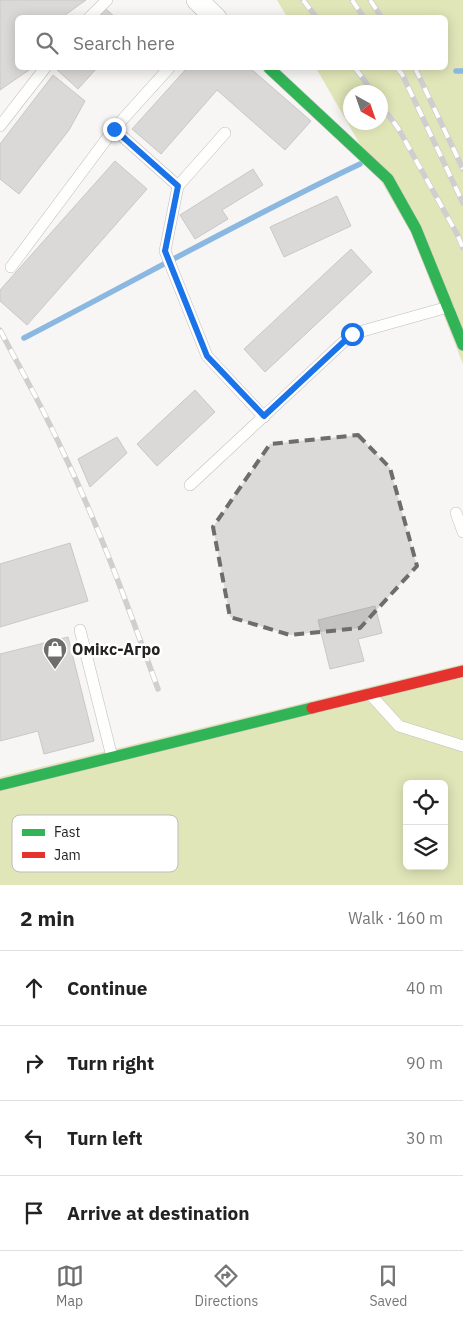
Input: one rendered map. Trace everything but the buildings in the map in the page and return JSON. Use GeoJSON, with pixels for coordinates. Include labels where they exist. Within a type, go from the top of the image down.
{"type":"FeatureCollection","features":[{"type":"Feature","properties":{"kind":"street"},"geometry":{"type":"LineString","coordinates":[[197,0],[212,15]]}},
{"type":"Feature","properties":{"kind":"street"},"geometry":{"type":"LineString","coordinates":[[271,70],[388,179],[416,229],[463,345]]}},
{"type":"Feature","properties":{"kind":"street"},"geometry":{"type":"LineString","coordinates":[[0,785],[463,671]]}},
{"type":"Feature","properties":{"kind":"lane"},"geometry":{"type":"LineString","coordinates":[[92,15],[107,0]]}},
{"type":"Feature","properties":{"kind":"lane"},"geometry":{"type":"LineString","coordinates":[[0,126],[43,70]]}},
{"type":"Feature","properties":{"kind":"lane"},"geometry":{"type":"LineString","coordinates":[[11,267],[114,129],[167,70]]}},
{"type":"Feature","properties":{"kind":"lane"},"geometry":{"type":"LineString","coordinates":[[114,129],[178,186]]}},
{"type":"Feature","properties":{"kind":"lane"},"geometry":{"type":"LineString","coordinates":[[225,133],[178,186],[165,251],[207,356],[264,416]]}},
{"type":"Feature","properties":{"kind":"lane"},"geometry":{"type":"LineString","coordinates":[[190,485],[352,334],[448,307]]}},
{"type":"Feature","properties":{"kind":"lane"},"geometry":{"type":"LineString","coordinates":[[456,513],[463,532]]}},
{"type":"Feature","properties":{"kind":"lane"},"geometry":{"type":"LineString","coordinates":[[80,630],[112,757]]}},
{"type":"Feature","properties":{"kind":"lane"},"geometry":{"type":"LineString","coordinates":[[370,694],[399,726],[463,746]]}},
{"type":"Feature","properties":{"kind":"highlighted area"},"geometry":{"type":"Polygon","coordinates":[[[358,435],[390,468],[417,566],[360,628],[290,635],[230,617],[213,527],[270,444],[358,435]]]}},
{"type":"Feature","properties":{"kind":"green space"},"geometry":{"type":"Polygon","coordinates":[[[277,0],[463,0],[463,364],[411,233],[352,130],[388,130],[388,85],[343,85],[343,115],[317,70],[448,70],[448,15],[286,15],[277,0]]]}},
{"type":"Feature","properties":{"kind":"green space"},"geometry":{"type":"Polygon","coordinates":[[[463,664],[463,885],[0,885],[0,777],[463,664]]]}},
{"type":"Feature","properties":{"kind":"waterway"},"geometry":{"type":"LineString","coordinates":[[456,71],[463,71]]}},
{"type":"Feature","properties":{"kind":"waterway"},"geometry":{"type":"LineString","coordinates":[[24,338],[233,227],[360,164]]}},
{"type":"Feature","properties":{"kind":"railway"},"geometry":{"type":"LineString","coordinates":[[303,0],[315,15]]}},
{"type":"Feature","properties":{"kind":"railway"},"geometry":{"type":"LineString","coordinates":[[352,0],[362,15]]}},
{"type":"Feature","properties":{"kind":"railway"},"geometry":{"type":"LineString","coordinates":[[370,0],[380,15]]}},
{"type":"Feature","properties":{"kind":"railway"},"geometry":{"type":"LineString","coordinates":[[356,70],[368,85]]}},
{"type":"Feature","properties":{"kind":"railway"},"geometry":{"type":"LineString","coordinates":[[399,70],[463,203]]}},
{"type":"Feature","properties":{"kind":"railway"},"geometry":{"type":"LineString","coordinates":[[416,70],[463,169]]}},
{"type":"Feature","properties":{"kind":"railway"},"geometry":{"type":"LineString","coordinates":[[388,115],[398,128],[463,248]]}},
{"type":"Feature","properties":{"kind":"railway"},"geometry":{"type":"LineString","coordinates":[[0,330],[77,481],[114,569],[158,689]]}},
{"type":"Feature","properties":{"kind":"traffic: fast"},"geometry":{"type":"LineString","coordinates":[[271,70],[388,179],[416,229],[463,345]]}},
{"type":"Feature","properties":{"kind":"traffic: fast"},"geometry":{"type":"LineString","coordinates":[[0,785],[312,708]]}},
{"type":"Feature","properties":{"kind":"traffic: jam"},"geometry":{"type":"LineString","coordinates":[[312,708],[463,671]]}},
{"type":"Feature","properties":{"kind":"place","name":"Омiкс-Агро"},"geometry":{"type":"Point","coordinates":[55,670]}},
{"type":"Feature","properties":{"kind":"route"},"geometry":{"type":"LineString","coordinates":[[114,129],[178,186],[165,251],[207,356],[264,416],[352,334]]}}]}
